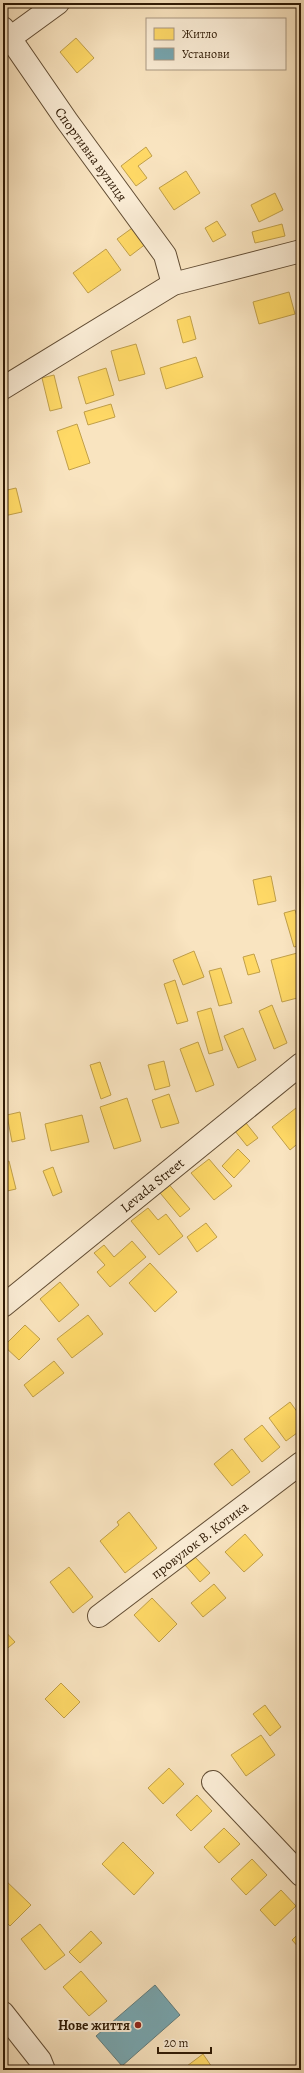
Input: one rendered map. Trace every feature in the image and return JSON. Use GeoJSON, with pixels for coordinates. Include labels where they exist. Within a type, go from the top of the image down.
{"type":"FeatureCollection","features":[{"type":"Feature","properties":{"kind":"street"},"geometry":{"type":"LineString","coordinates":[[7,33],[58,3]]}},
{"type":"Feature","properties":{"kind":"street","name":"Спортивна вулиця"},"geometry":{"type":"LineString","coordinates":[[7,33],[67,121],[165,255],[172,284]]}},
{"type":"Feature","properties":{"kind":"street"},"geometry":{"type":"LineString","coordinates":[[3,388],[172,284],[301,252]]}},
{"type":"Feature","properties":{"kind":"street","name":"Levada Street"},"geometry":{"type":"LineString","coordinates":[[3,1306],[301,1064]]}},
{"type":"Feature","properties":{"kind":"street","name":"провулок В. Котика"},"geometry":{"type":"LineString","coordinates":[[99,1616],[301,1464]]}},
{"type":"Feature","properties":{"kind":"street"},"geometry":{"type":"LineString","coordinates":[[213,1782],[301,1876]]}},
{"type":"Feature","properties":{"kind":"street"},"geometry":{"type":"LineString","coordinates":[[3,2013],[43,2067]]}},
{"type":"Feature","properties":{"kind":"building: Житло"},"geometry":{"type":"Polygon","coordinates":[[[76,38],[94,58],[77,73],[60,52],[76,38]]]}},
{"type":"Feature","properties":{"kind":"building: Житло"},"geometry":{"type":"Polygon","coordinates":[[[3,126],[8,132],[3,137],[3,126]]]}},
{"type":"Feature","properties":{"kind":"building: Житло"},"geometry":{"type":"Polygon","coordinates":[[[146,147],[152,156],[138,166],[147,178],[136,186],[121,166],[146,147]]]}},
{"type":"Feature","properties":{"kind":"building: Житло"},"geometry":{"type":"Polygon","coordinates":[[[186,171],[200,193],[174,210],[159,188],[186,171]]]}},
{"type":"Feature","properties":{"kind":"building: Житло"},"geometry":{"type":"Polygon","coordinates":[[[275,193],[283,210],[259,222],[251,205],[275,193]]]}},
{"type":"Feature","properties":{"kind":"building: Житло"},"geometry":{"type":"Polygon","coordinates":[[[217,221],[226,235],[213,242],[205,228],[217,221]]]}},
{"type":"Feature","properties":{"kind":"building: Житло"},"geometry":{"type":"Polygon","coordinates":[[[282,224],[285,236],[255,243],[252,232],[282,224]]]}},
{"type":"Feature","properties":{"kind":"building: Житло"},"geometry":{"type":"Polygon","coordinates":[[[135,226],[147,243],[130,256],[117,239],[135,226]]]}},
{"type":"Feature","properties":{"kind":"building: Житло"},"geometry":{"type":"Polygon","coordinates":[[[106,249],[121,270],[88,293],[73,273],[106,249]]]}},
{"type":"Feature","properties":{"kind":"building: Житло"},"geometry":{"type":"Polygon","coordinates":[[[289,292],[295,314],[259,324],[253,302],[289,292]]]}},
{"type":"Feature","properties":{"kind":"building: Житло"},"geometry":{"type":"Polygon","coordinates":[[[190,316],[196,339],[183,343],[177,320],[190,316]]]}},
{"type":"Feature","properties":{"kind":"building: Житло"},"geometry":{"type":"Polygon","coordinates":[[[136,344],[145,374],[119,381],[111,351],[136,344]]]}},
{"type":"Feature","properties":{"kind":"building: Житло"},"geometry":{"type":"Polygon","coordinates":[[[196,357],[203,377],[166,389],[160,368],[196,357]]]}},
{"type":"Feature","properties":{"kind":"building: Житло"},"geometry":{"type":"Polygon","coordinates":[[[106,368],[114,395],[86,404],[78,377],[106,368]]]}},
{"type":"Feature","properties":{"kind":"building: Житло"},"geometry":{"type":"Polygon","coordinates":[[[54,375],[62,408],[50,411],[42,378],[54,375]]]}},
{"type":"Feature","properties":{"kind":"building: Житло"},"geometry":{"type":"Polygon","coordinates":[[[111,404],[115,417],[88,425],[84,412],[111,404]]]}},
{"type":"Feature","properties":{"kind":"building: Житло"},"geometry":{"type":"Polygon","coordinates":[[[77,424],[90,463],[69,470],[57,431],[77,424]]]}},
{"type":"Feature","properties":{"kind":"building: Житло"},"geometry":{"type":"Polygon","coordinates":[[[16,488],[22,512],[4,516],[7,528],[3,529],[3,491],[16,488]]]}},
{"type":"Feature","properties":{"kind":"building: Житло"},"geometry":{"type":"Polygon","coordinates":[[[271,876],[276,901],[258,905],[253,880],[271,876]]]}},
{"type":"Feature","properties":{"kind":"building: Житло"},"geometry":{"type":"Polygon","coordinates":[[[295,910],[301,929],[301,945],[294,947],[284,913],[295,910]]]}},
{"type":"Feature","properties":{"kind":"building: Житло"},"geometry":{"type":"Polygon","coordinates":[[[194,951],[204,977],[183,985],[173,960],[194,951]]]}},
{"type":"Feature","properties":{"kind":"building: Житло"},"geometry":{"type":"Polygon","coordinates":[[[301,952],[301,997],[282,1002],[271,960],[301,952]]]}},
{"type":"Feature","properties":{"kind":"building: Житло"},"geometry":{"type":"Polygon","coordinates":[[[254,954],[260,972],[248,975],[243,957],[254,954]]]}},
{"type":"Feature","properties":{"kind":"building: Житло"},"geometry":{"type":"Polygon","coordinates":[[[221,968],[232,1003],[219,1006],[209,971],[221,968]]]}},
{"type":"Feature","properties":{"kind":"building: Житло"},"geometry":{"type":"Polygon","coordinates":[[[175,980],[188,1021],[177,1024],[164,984],[175,980]]]}},
{"type":"Feature","properties":{"kind":"building: Житло"},"geometry":{"type":"Polygon","coordinates":[[[272,1005],[287,1043],[274,1049],[259,1011],[272,1005]]]}},
{"type":"Feature","properties":{"kind":"building: Житло"},"geometry":{"type":"Polygon","coordinates":[[[211,1008],[223,1050],[209,1054],[197,1012],[211,1008]]]}},
{"type":"Feature","properties":{"kind":"building: Житло"},"geometry":{"type":"Polygon","coordinates":[[[243,1028],[256,1060],[238,1068],[224,1036],[243,1028]]]}},
{"type":"Feature","properties":{"kind":"building: Житло"},"geometry":{"type":"Polygon","coordinates":[[[198,1042],[214,1085],[196,1092],[180,1049],[198,1042]]]}},
{"type":"Feature","properties":{"kind":"building: Житло"},"geometry":{"type":"Polygon","coordinates":[[[164,1061],[170,1086],[155,1090],[148,1065],[164,1061]]]}},
{"type":"Feature","properties":{"kind":"building: Житло"},"geometry":{"type":"Polygon","coordinates":[[[100,1062],[111,1095],[101,1099],[90,1065],[100,1062]]]}},
{"type":"Feature","properties":{"kind":"building: Житло"},"geometry":{"type":"Polygon","coordinates":[[[169,1094],[179,1123],[161,1128],[152,1100],[169,1094]]]}},
{"type":"Feature","properties":{"kind":"building: Житло"},"geometry":{"type":"Polygon","coordinates":[[[127,1098],[141,1141],[114,1149],[100,1107],[127,1098]]]}},
{"type":"Feature","properties":{"kind":"building: Житло"},"geometry":{"type":"Polygon","coordinates":[[[301,1104],[301,1141],[290,1150],[272,1127],[301,1104]]]}},
{"type":"Feature","properties":{"kind":"building: Житло"},"geometry":{"type":"Polygon","coordinates":[[[20,1112],[25,1139],[12,1142],[7,1115],[20,1112]]]}},
{"type":"Feature","properties":{"kind":"building: Житло"},"geometry":{"type":"Polygon","coordinates":[[[82,1115],[89,1142],[51,1151],[45,1124],[82,1115]]]}},
{"type":"Feature","properties":{"kind":"building: Житло"},"geometry":{"type":"Polygon","coordinates":[[[242,1118],[258,1138],[247,1146],[231,1126],[242,1118]]]}},
{"type":"Feature","properties":{"kind":"building: Житло"},"geometry":{"type":"Polygon","coordinates":[[[238,1149],[250,1161],[234,1178],[222,1166],[238,1149]]]}},
{"type":"Feature","properties":{"kind":"building: Житло"},"geometry":{"type":"Polygon","coordinates":[[[209,1159],[232,1186],[214,1200],[191,1173],[209,1159]]]}},
{"type":"Feature","properties":{"kind":"building: Житло"},"geometry":{"type":"Polygon","coordinates":[[[9,1161],[16,1189],[3,1192],[3,1163],[9,1161]]]}},
{"type":"Feature","properties":{"kind":"building: Житло"},"geometry":{"type":"Polygon","coordinates":[[[53,1167],[62,1192],[53,1196],[43,1171],[53,1167]]]}},
{"type":"Feature","properties":{"kind":"building: Житло"},"geometry":{"type":"Polygon","coordinates":[[[166,1181],[190,1209],[180,1217],[156,1188],[166,1181]]]}},
{"type":"Feature","properties":{"kind":"building: Житло"},"geometry":{"type":"Polygon","coordinates":[[[148,1208],[158,1220],[166,1214],[183,1236],[159,1255],[131,1221],[148,1208]]]}},
{"type":"Feature","properties":{"kind":"building: Житло"},"geometry":{"type":"Polygon","coordinates":[[[206,1223],[217,1237],[197,1252],[187,1237],[206,1223]]]}},
{"type":"Feature","properties":{"kind":"building: Житло"},"geometry":{"type":"Polygon","coordinates":[[[132,1241],[146,1257],[110,1287],[97,1272],[105,1265],[94,1253],[104,1245],[114,1257],[132,1241]]]}},
{"type":"Feature","properties":{"kind":"building: Житло"},"geometry":{"type":"Polygon","coordinates":[[[150,1263],[177,1292],[155,1312],[129,1283],[150,1263]]]}},
{"type":"Feature","properties":{"kind":"building: Житло"},"geometry":{"type":"Polygon","coordinates":[[[60,1282],[79,1305],[59,1322],[40,1299],[60,1282]]]}},
{"type":"Feature","properties":{"kind":"building: Житло"},"geometry":{"type":"Polygon","coordinates":[[[88,1315],[103,1334],[72,1358],[57,1339],[88,1315]]]}},
{"type":"Feature","properties":{"kind":"building: Житло"},"geometry":{"type":"Polygon","coordinates":[[[25,1325],[40,1339],[19,1360],[4,1346],[25,1325]]]}},
{"type":"Feature","properties":{"kind":"building: Житло"},"geometry":{"type":"Polygon","coordinates":[[[54,1361],[64,1373],[33,1397],[24,1385],[54,1361]]]}},
{"type":"Feature","properties":{"kind":"building: Житло"},"geometry":{"type":"Polygon","coordinates":[[[290,1402],[301,1417],[301,1430],[286,1441],[269,1418],[290,1402]]]}},
{"type":"Feature","properties":{"kind":"building: Житло"},"geometry":{"type":"Polygon","coordinates":[[[262,1425],[280,1447],[262,1462],[244,1439],[262,1425]]]}},
{"type":"Feature","properties":{"kind":"building: Житло"},"geometry":{"type":"Polygon","coordinates":[[[232,1449],[250,1472],[232,1486],[214,1464],[232,1449]]]}},
{"type":"Feature","properties":{"kind":"building: Житло"},"geometry":{"type":"Polygon","coordinates":[[[129,1512],[157,1548],[125,1573],[100,1541],[119,1525],[117,1522],[129,1512]]]}},
{"type":"Feature","properties":{"kind":"building: Житло"},"geometry":{"type":"Polygon","coordinates":[[[245,1534],[263,1555],[244,1572],[225,1552],[245,1534]]]}},
{"type":"Feature","properties":{"kind":"building: Житло"},"geometry":{"type":"Polygon","coordinates":[[[195,1557],[210,1573],[200,1582],[185,1565],[195,1557]]]}},
{"type":"Feature","properties":{"kind":"building: Житло"},"geometry":{"type":"Polygon","coordinates":[[[69,1567],[93,1597],[73,1613],[50,1582],[69,1567]]]}},
{"type":"Feature","properties":{"kind":"building: Житло"},"geometry":{"type":"Polygon","coordinates":[[[214,1584],[226,1598],[203,1617],[191,1603],[214,1584]]]}},
{"type":"Feature","properties":{"kind":"building: Житло"},"geometry":{"type":"Polygon","coordinates":[[[152,1598],[177,1624],[159,1642],[134,1615],[152,1598]]]}},
{"type":"Feature","properties":{"kind":"building: Житло"},"geometry":{"type":"Polygon","coordinates":[[[3,1629],[15,1642],[3,1652],[3,1629]]]}},
{"type":"Feature","properties":{"kind":"building: Житло"},"geometry":{"type":"Polygon","coordinates":[[[61,1683],[80,1702],[64,1718],[45,1699],[61,1683]]]}},
{"type":"Feature","properties":{"kind":"building: Житло"},"geometry":{"type":"Polygon","coordinates":[[[265,1705],[281,1727],[270,1736],[253,1714],[265,1705]]]}},
{"type":"Feature","properties":{"kind":"building: Житло"},"geometry":{"type":"Polygon","coordinates":[[[261,1735],[275,1755],[246,1776],[231,1755],[261,1735]]]}},
{"type":"Feature","properties":{"kind":"building: Житло"},"geometry":{"type":"Polygon","coordinates":[[[169,1768],[184,1784],[163,1804],[148,1788],[169,1768]]]}},
{"type":"Feature","properties":{"kind":"building: Житло"},"geometry":{"type":"Polygon","coordinates":[[[197,1795],[212,1811],[191,1831],[176,1815],[197,1795]]]}},
{"type":"Feature","properties":{"kind":"building: Житло"},"geometry":{"type":"Polygon","coordinates":[[[224,1828],[240,1844],[219,1863],[204,1847],[224,1828]]]}},
{"type":"Feature","properties":{"kind":"building: Житло"},"geometry":{"type":"Polygon","coordinates":[[[123,1842],[154,1873],[134,1895],[102,1864],[123,1842]]]}},
{"type":"Feature","properties":{"kind":"building: Житло"},"geometry":{"type":"Polygon","coordinates":[[[252,1859],[267,1875],[246,1895],[231,1879],[252,1859]]]}},
{"type":"Feature","properties":{"kind":"building: Житло"},"geometry":{"type":"Polygon","coordinates":[[[3,1878],[31,1905],[10,1926],[3,1919],[3,1878]]]}},
{"type":"Feature","properties":{"kind":"building: Житло"},"geometry":{"type":"Polygon","coordinates":[[[281,1890],[296,1906],[275,1926],[260,1910],[281,1890]]]}},
{"type":"Feature","properties":{"kind":"building: Житло"},"geometry":{"type":"Polygon","coordinates":[[[40,1924],[65,1955],[45,1970],[21,1939],[40,1924]]]}},
{"type":"Feature","properties":{"kind":"building: Житло"},"geometry":{"type":"Polygon","coordinates":[[[91,1931],[102,1943],[80,1963],[69,1952],[91,1931]]]}},
{"type":"Feature","properties":{"kind":"building: Житло"},"geometry":{"type":"Polygon","coordinates":[[[301,1931],[301,1950],[292,1940],[301,1931]]]}},
{"type":"Feature","properties":{"kind":"building: Житло"},"geometry":{"type":"Polygon","coordinates":[[[81,1971],[107,2001],[89,2016],[63,1987],[81,1971]]]}},
{"type":"Feature","properties":{"kind":"building: Житло"},"geometry":{"type":"Polygon","coordinates":[[[203,2054],[214,2070],[190,2070],[187,2066],[203,2054]]]}},
{"type":"Feature","properties":{"kind":"building: Установи","name":"Нове життя"},"geometry":{"type":"Polygon","coordinates":[[[155,1985],[180,2015],[122,2066],[96,2036],[155,1985]]]}},
{"type":"Feature","properties":{"kind":"place","name":"Нове життя"},"geometry":{"type":"Point","coordinates":[138,2025]}}]}
